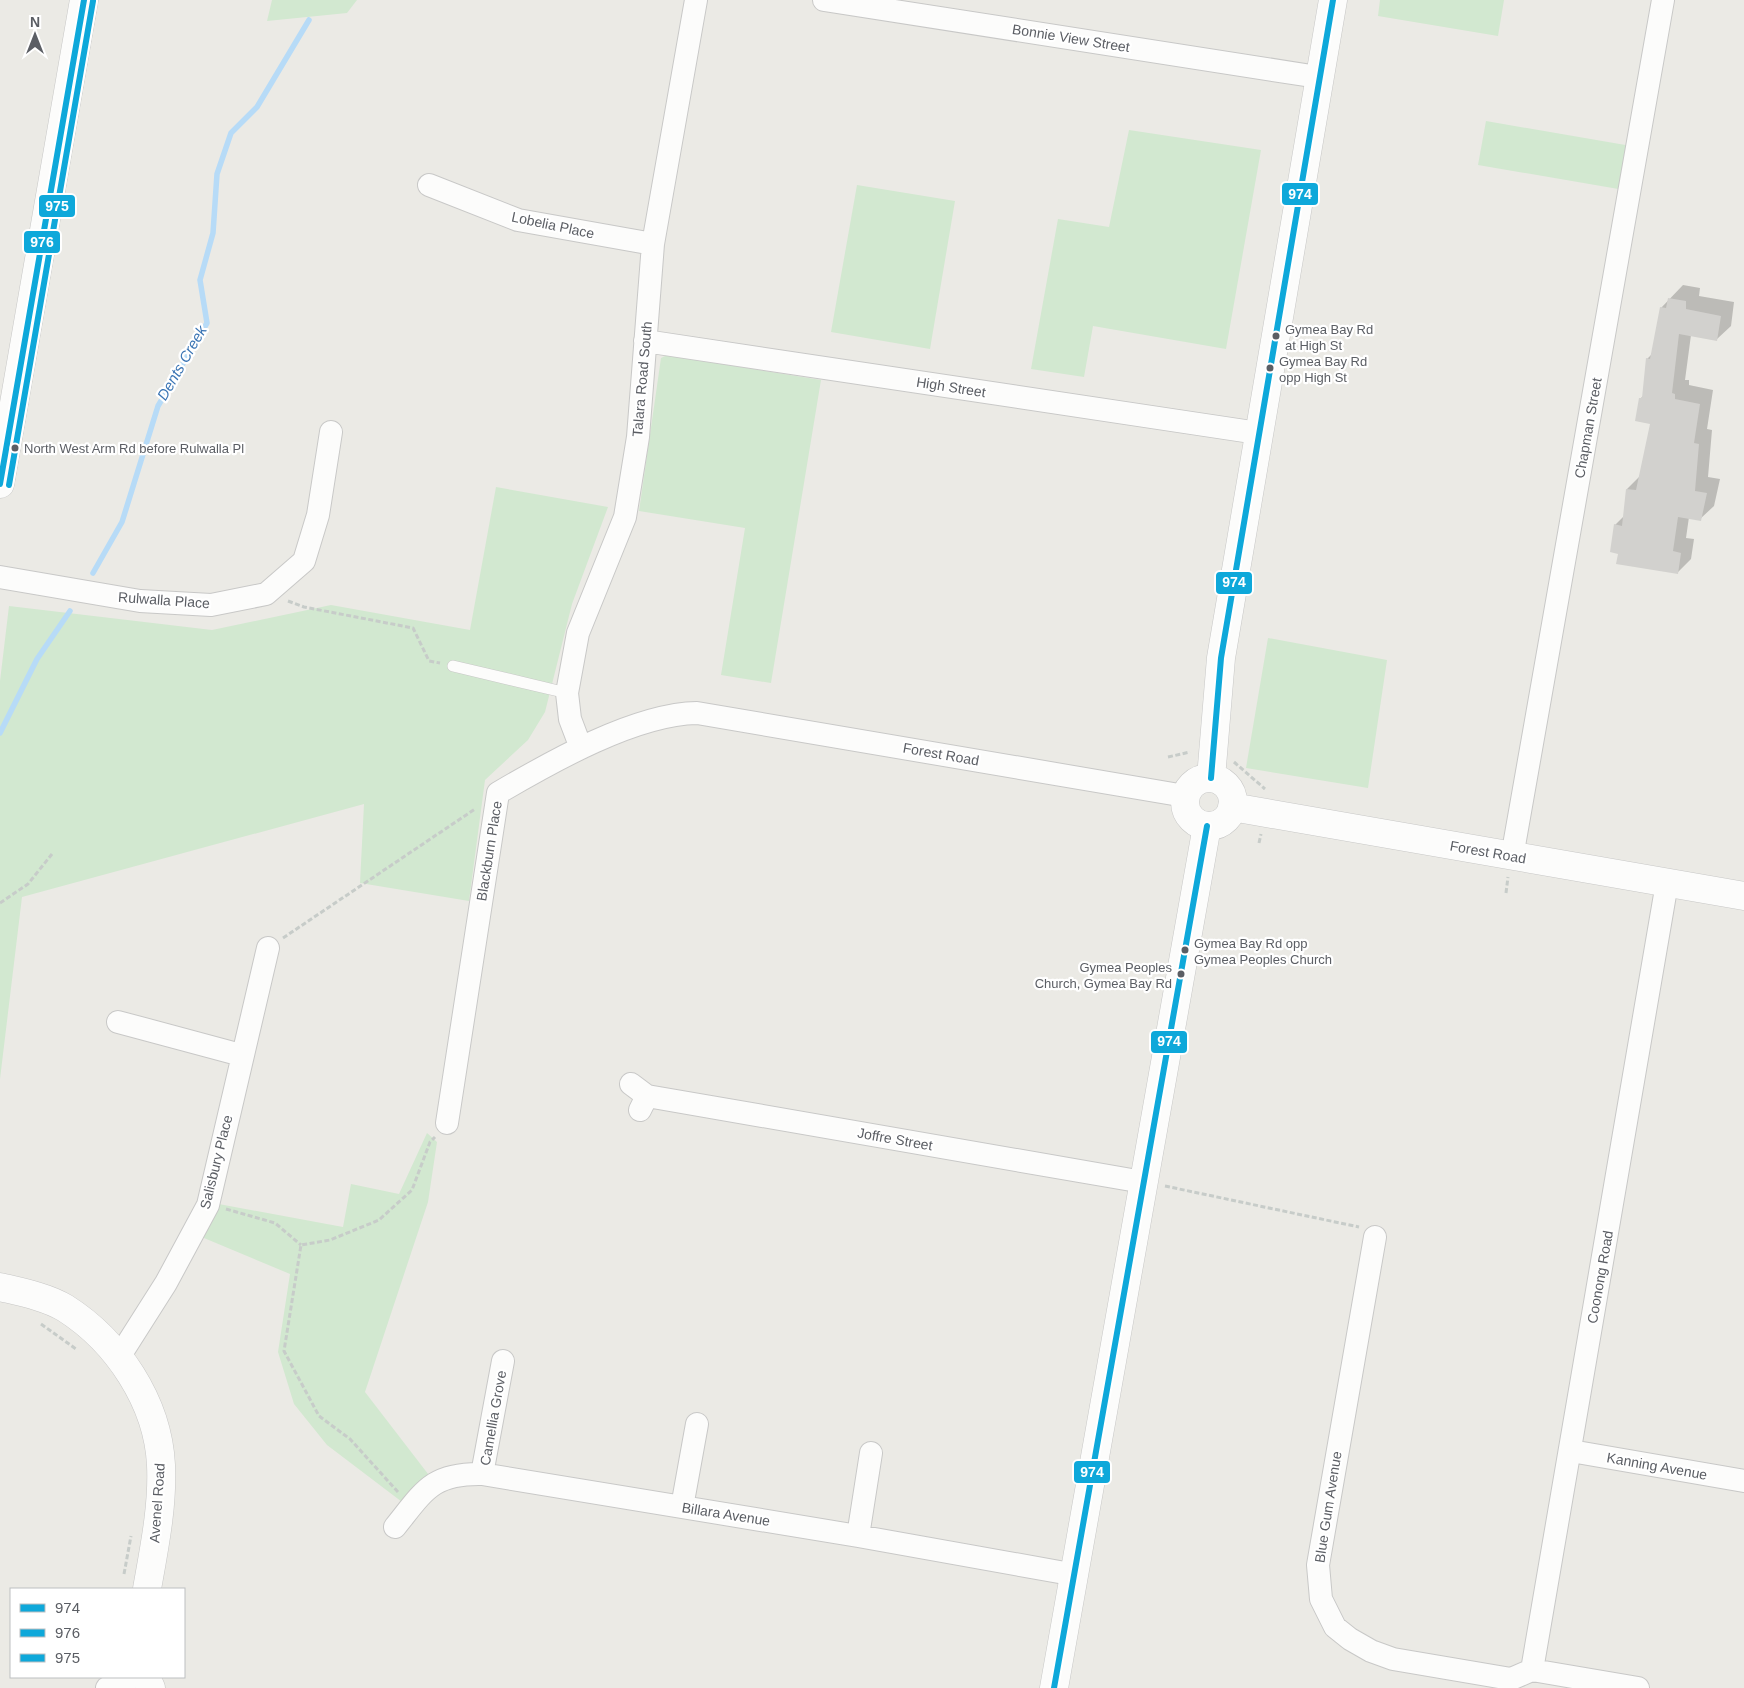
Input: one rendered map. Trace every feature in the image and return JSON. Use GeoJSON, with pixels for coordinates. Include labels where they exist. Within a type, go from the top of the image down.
{"type":"FeatureCollection","features":[{"type":"Feature","properties":{"kind":"street"},"geometry":{"type":"LineString","coordinates":[[0,484],[84,0]]}},
{"type":"Feature","properties":{"kind":"street","name":"Talara Road South"},"geometry":{"type":"LineString","coordinates":[[582,748],[570,719],[567,693],[578,633],[625,517],[638,437],[653,244],[696,0]]}},
{"type":"Feature","properties":{"kind":"street","name":"Bonnie View Street"},"geometry":{"type":"LineString","coordinates":[[824,0],[1318,77]]}},
{"type":"Feature","properties":{"kind":"street"},"geometry":{"type":"LineString","coordinates":[[1211,778],[1220,658],[1318,77],[1333,0]]}},
{"type":"Feature","properties":{"kind":"street","name":"Chapman Street"},"geometry":{"type":"LineString","coordinates":[[1512,857],[1664,0]]}},
{"type":"Feature","properties":{"kind":"street","name":"Lobelia Place"},"geometry":{"type":"LineString","coordinates":[[428,186],[518,220],[653,244]]}},
{"type":"Feature","properties":{"kind":"street","name":"High Street"},"geometry":{"type":"LineString","coordinates":[[645,341],[1258,434]]}},
{"type":"Feature","properties":{"kind":"street","name":"Rulwalla Place"},"geometry":{"type":"LineString","coordinates":[[0,577],[140,601],[211,605],[266,594],[304,561],[318,515],[331,432]]}},
{"type":"Feature","properties":{"kind":"street","name":"Blackburn Place"},"geometry":{"type":"LineString","coordinates":[[447,1124],[498,793],[582,748],[654,720],[682,713],[698,713]]}},
{"type":"Feature","properties":{"kind":"street","name":"Forest Road"},"geometry":{"type":"LineString","coordinates":[[698,713],[1186,796]]}},
{"type":"Feature","properties":{"kind":"street"},"geometry":{"type":"LineString","coordinates":[[1204,778],[1211,778],[1219,780],[1230,791],[1232,807],[1226,819],[1220,823],[1207,826],[1192,819],[1187,812],[1186,796],[1192,784],[1204,778]]}},
{"type":"Feature","properties":{"kind":"street","name":"Forest Road"},"geometry":{"type":"LineString","coordinates":[[1232,807],[1744,896]]}},
{"type":"Feature","properties":{"kind":"street"},"geometry":{"type":"LineString","coordinates":[[1054,1688],[1076,1575],[1143,1182],[1207,826]]}},
{"type":"Feature","properties":{"kind":"street","name":"Coonong Road"},"geometry":{"type":"LineString","coordinates":[[1532,1670],[1667,884]]}},
{"type":"Feature","properties":{"kind":"street","name":"Salisbury Place"},"geometry":{"type":"LineString","coordinates":[[119,1358],[166,1283],[208,1205],[268,948]]}},
{"type":"Feature","properties":{"kind":"street"},"geometry":{"type":"LineString","coordinates":[[118,1022],[242,1055]]}},
{"type":"Feature","properties":{"kind":"street","name":"Joffre Street"},"geometry":{"type":"LineString","coordinates":[[639,1097],[1143,1182]]}},
{"type":"Feature","properties":{"kind":"street","name":"Blue Gum Avenue"},"geometry":{"type":"LineString","coordinates":[[1375,1237],[1318,1566],[1321,1599],[1336,1626],[1350,1639],[1371,1652],[1394,1660],[1511,1679],[1522,1676],[1532,1670]]}},
{"type":"Feature","properties":{"kind":"street","name":"Avenel Road"},"geometry":{"type":"LineString","coordinates":[[0,1287],[64,1307],[99,1334],[135,1380],[156,1429],[161,1462],[161,1485],[135,1584]]}},
{"type":"Feature","properties":{"kind":"street","name":"Camellia Grove"},"geometry":{"type":"LineString","coordinates":[[482,1474],[503,1361]]}},
{"type":"Feature","properties":{"kind":"street"},"geometry":{"type":"LineString","coordinates":[[682,1507],[697,1424]]}},
{"type":"Feature","properties":{"kind":"street","name":"Kanning Avenue"},"geometry":{"type":"LineString","coordinates":[[1571,1451],[1744,1481]]}},
{"type":"Feature","properties":{"kind":"street"},"geometry":{"type":"LineString","coordinates":[[858,1536],[871,1453]]}},
{"type":"Feature","properties":{"kind":"street","name":"Billara Avenue"},"geometry":{"type":"LineString","coordinates":[[395,1527],[425,1489],[443,1478],[482,1474],[858,1536],[1076,1575]]}},
{"type":"Feature","properties":{"kind":"street"},"geometry":{"type":"LineString","coordinates":[[1532,1670],[1638,1688]]}},
{"type":"Feature","properties":{"kind":"street"},"geometry":{"type":"LineString","coordinates":[[107,1688],[131,1678]]}},
{"type":"Feature","properties":{"kind":"lane"},"geometry":{"type":"LineString","coordinates":[[453,666],[567,693]]}},
{"type":"Feature","properties":{"kind":"path"},"geometry":{"type":"LineString","coordinates":[[266,594],[304,607],[413,628],[428,661],[453,666]]}},
{"type":"Feature","properties":{"kind":"path"},"geometry":{"type":"LineString","coordinates":[[1242,768],[1266,790],[1268,796]]}},
{"type":"Feature","properties":{"kind":"path"},"geometry":{"type":"LineString","coordinates":[[268,948],[498,793]]}},
{"type":"Feature","properties":{"kind":"path"},"geometry":{"type":"LineString","coordinates":[[1259,843],[1261,833]]}},
{"type":"Feature","properties":{"kind":"path"},"geometry":{"type":"LineString","coordinates":[[0,902],[28,884],[52,854]]}},
{"type":"Feature","properties":{"kind":"path"},"geometry":{"type":"LineString","coordinates":[[300,1245],[330,1240],[379,1220],[412,1190],[430,1142],[447,1124]]}},
{"type":"Feature","properties":{"kind":"path"},"geometry":{"type":"LineString","coordinates":[[1143,1182],[1356,1224],[1375,1237]]}},
{"type":"Feature","properties":{"kind":"path"},"geometry":{"type":"LineString","coordinates":[[208,1205],[275,1223],[300,1245]]}},
{"type":"Feature","properties":{"kind":"path"},"geometry":{"type":"LineString","coordinates":[[300,1245],[284,1351],[319,1416],[350,1439],[392,1486]]}},
{"type":"Feature","properties":{"kind":"path"},"geometry":{"type":"LineString","coordinates":[[37,1321],[80,1351]]}},
{"type":"Feature","properties":{"kind":"path"},"geometry":{"type":"LineString","coordinates":[[133,1527],[135,1584]]}},
{"type":"Feature","properties":{"kind":"green space"},"geometry":{"type":"Polygon","coordinates":[[[272,0],[357,0],[347,13],[267,21],[272,0]]]}},
{"type":"Feature","properties":{"kind":"green space"},"geometry":{"type":"Polygon","coordinates":[[[1380,0],[1504,0],[1498,36],[1378,16],[1380,0]]]}},
{"type":"Feature","properties":{"kind":"green space"},"geometry":{"type":"Polygon","coordinates":[[[1486,121],[1637,147],[1630,191],[1478,165],[1486,121]]]}},
{"type":"Feature","properties":{"kind":"green space"},"geometry":{"type":"Polygon","coordinates":[[[1129,130],[1261,150],[1226,349],[1093,326],[1084,377],[1031,369],[1058,219],[1109,227],[1129,130]]]}},
{"type":"Feature","properties":{"kind":"green space"},"geometry":{"type":"Polygon","coordinates":[[[857,185],[955,201],[930,349],[831,332],[857,185]]]}},
{"type":"Feature","properties":{"kind":"green space"},"geometry":{"type":"Polygon","coordinates":[[[667,355],[821,380],[771,683],[721,675],[745,528],[639,511],[661,358],[667,355]]]}},
{"type":"Feature","properties":{"kind":"green space"},"geometry":{"type":"Polygon","coordinates":[[[496,487],[608,507],[572,604],[545,712],[528,740],[485,780],[469,901],[360,883],[364,804],[22,897],[0,1079],[0,681],[9,606],[212,630],[331,605],[470,630],[496,487]]]}},
{"type":"Feature","properties":{"kind":"green space"},"geometry":{"type":"Polygon","coordinates":[[[1268,638],[1387,660],[1368,788],[1246,768],[1268,638]]]}},
{"type":"Feature","properties":{"kind":"green space"},"geometry":{"type":"Polygon","coordinates":[[[427,1133],[437,1142],[428,1202],[365,1392],[435,1483],[410,1508],[327,1445],[294,1404],[278,1352],[290,1274],[192,1233],[208,1202],[343,1227],[351,1184],[399,1194],[427,1133]]]}},
{"type":"Feature","properties":{"kind":"building"},"geometry":{"type":"Polygon","coordinates":[[[1668,298],[1686,301],[1686,309],[1721,316],[1717,341],[1679,334],[1672,393],[1675,394],[1675,399],[1700,404],[1694,443],[1699,444],[1695,491],[1707,493],[1701,521],[1678,517],[1673,551],[1681,553],[1678,574],[1616,564],[1618,554],[1610,552],[1614,524],[1622,526],[1626,489],[1636,490],[1650,424],[1635,421],[1639,398],[1642,398],[1646,358],[1650,359],[1660,307],[1666,308],[1668,298]]]}},
{"type":"Feature","properties":{"kind":"waterway","name":"Dents Creek"},"geometry":{"type":"LineString","coordinates":[[93,573],[122,522],[158,406],[207,323],[200,280],[213,233],[217,174],[231,133],[257,107],[309,20]]}},
{"type":"Feature","properties":{"kind":"waterway","name":"Dents Creek"},"geometry":{"type":"LineString","coordinates":[[0,733],[37,659],[70,611]]}},
{"type":"Feature","properties":{"kind":"transit line","name":"976"},"geometry":{"type":"LineString","coordinates":[[0,484],[84,0]]}},
{"type":"Feature","properties":{"kind":"transit line","name":"974"},"geometry":{"type":"LineString","coordinates":[[1211,778],[1221,658],[1333,0]]}},
{"type":"Feature","properties":{"kind":"transit line","name":"975"},"geometry":{"type":"LineString","coordinates":[[9,485],[93,1]]}},
{"type":"Feature","properties":{"kind":"transit line","name":"974"},"geometry":{"type":"LineString","coordinates":[[1054,1688],[1207,826]]}},
{"type":"Feature","properties":{"kind":"place","name":"Gymea Bay Rd at High St"},"geometry":{"type":"Point","coordinates":[1276,336]}},
{"type":"Feature","properties":{"kind":"place","name":"Gymea Bay Rd opp High St"},"geometry":{"type":"Point","coordinates":[1270,368]}},
{"type":"Feature","properties":{"kind":"place","name":"North West Arm Rd before Rulwalla Pl"},"geometry":{"type":"Point","coordinates":[15,448]}},
{"type":"Feature","properties":{"kind":"place","name":"Gymea Bay Rd opp Gymea Peoples Church"},"geometry":{"type":"Point","coordinates":[1185,950]}},
{"type":"Feature","properties":{"kind":"place","name":"Gymea Peoples Church, Gymea Bay Rd"},"geometry":{"type":"Point","coordinates":[1181,974]}}]}
